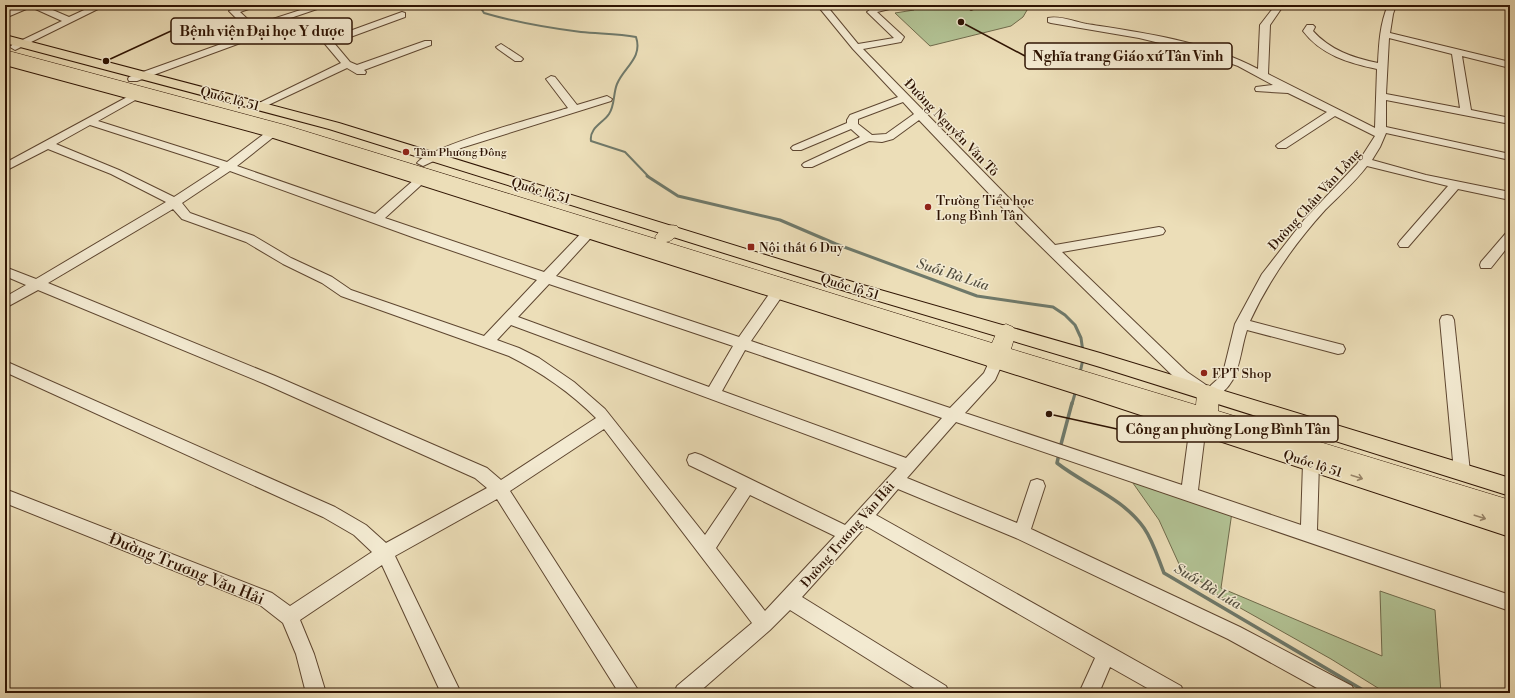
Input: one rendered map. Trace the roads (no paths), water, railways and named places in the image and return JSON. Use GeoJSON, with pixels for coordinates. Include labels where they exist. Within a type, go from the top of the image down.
{"type":"FeatureCollection","features":[{"type":"Feature","properties":{"kind":"highway","name":"Quốc lộ 51"},"geometry":{"type":"LineString","coordinates":[[9,48],[138,86],[284,124],[426,168],[668,233],[1001,347],[1096,376],[1205,414],[1510,511]]}},
{"type":"Feature","properties":{"kind":"highway","name":"Quốc lộ 51"},"geometry":{"type":"LineString","coordinates":[[426,168],[591,230],[780,289],[1001,347]]}},
{"type":"Feature","properties":{"kind":"highway","name":"Quốc lộ 51"},"geometry":{"type":"LineString","coordinates":[[1205,414],[1510,497]]}},
{"type":"Feature","properties":{"kind":"main road"},"geometry":{"type":"LineString","coordinates":[[5,8],[12,5]]}},
{"type":"Feature","properties":{"kind":"main road","name":"Quốc lộ 51"},"geometry":{"type":"LineString","coordinates":[[138,86],[260,105],[284,124]]}},
{"type":"Feature","properties":{"kind":"main road","name":"Quốc lộ 51"},"geometry":{"type":"LineString","coordinates":[[1205,414],[1312,463],[1510,527]]}},
{"type":"Feature","properties":{"kind":"main road","name":"Quốc lộ 51"},"geometry":{"type":"LineString","coordinates":[[1205,414],[1462,472],[1510,487]]}},
{"type":"Feature","properties":{"kind":"street"},"geometry":{"type":"LineString","coordinates":[[5,15],[28,5]]}},
{"type":"Feature","properties":{"kind":"street"},"geometry":{"type":"LineString","coordinates":[[34,5],[67,20]]}},
{"type":"Feature","properties":{"kind":"street"},"geometry":{"type":"LineString","coordinates":[[9,48],[102,5]]}},
{"type":"Feature","properties":{"kind":"street"},"geometry":{"type":"LineString","coordinates":[[231,8],[256,5]]}},
{"type":"Feature","properties":{"kind":"street"},"geometry":{"type":"LineString","coordinates":[[5,168],[89,121],[138,86],[252,32],[325,5]]}},
{"type":"Feature","properties":{"kind":"street","name":"Đường Nguyễn Văn Tỏ"},"geometry":{"type":"LineString","coordinates":[[821,5],[856,47],[1022,221],[1182,376],[1205,414]]}},
{"type":"Feature","properties":{"kind":"street"},"geometry":{"type":"LineString","coordinates":[[856,47],[898,40],[899,37],[872,12],[875,9],[895,5]]}},
{"type":"Feature","properties":{"kind":"street","name":"Đường Châu Văn Lồng"},"geometry":{"type":"LineString","coordinates":[[1205,414],[1217,391],[1226,383],[1230,375],[1238,334],[1256,292],[1283,253],[1321,208],[1374,153],[1380,132],[1384,34],[1389,9],[1392,5]]}},
{"type":"Feature","properties":{"kind":"street"},"geometry":{"type":"LineString","coordinates":[[231,8],[252,32]]}},
{"type":"Feature","properties":{"kind":"street"},"geometry":{"type":"LineString","coordinates":[[1263,76],[1265,25],[1276,9]]}},
{"type":"Feature","properties":{"kind":"street"},"geometry":{"type":"LineString","coordinates":[[355,68],[328,42],[402,15]]}},
{"type":"Feature","properties":{"kind":"street"},"geometry":{"type":"LineString","coordinates":[[1051,20],[1153,39],[1215,54],[1239,63],[1334,112],[1380,132],[1510,157]]}},
{"type":"Feature","properties":{"kind":"street"},"geometry":{"type":"LineString","coordinates":[[1310,27],[1308,31],[1314,39],[1338,53],[1340,56],[1383,67]]}},
{"type":"Feature","properties":{"kind":"street"},"geometry":{"type":"LineString","coordinates":[[252,32],[292,30],[303,42]]}},
{"type":"Feature","properties":{"kind":"street"},"geometry":{"type":"LineString","coordinates":[[1384,34],[1510,65]]}},
{"type":"Feature","properties":{"kind":"street"},"geometry":{"type":"LineString","coordinates":[[260,105],[355,68],[428,43]]}},
{"type":"Feature","properties":{"kind":"street"},"geometry":{"type":"LineString","coordinates":[[501,47],[518,59]]}},
{"type":"Feature","properties":{"kind":"street"},"geometry":{"type":"LineString","coordinates":[[192,48],[201,55]]}},
{"type":"Feature","properties":{"kind":"street"},"geometry":{"type":"LineString","coordinates":[[1456,51],[1466,112]]}},
{"type":"Feature","properties":{"kind":"street"},"geometry":{"type":"LineString","coordinates":[[552,79],[576,109]]}},
{"type":"Feature","properties":{"kind":"street"},"geometry":{"type":"LineString","coordinates":[[1260,89],[1286,88]]}},
{"type":"Feature","properties":{"kind":"street"},"geometry":{"type":"LineString","coordinates":[[1382,96],[1510,121]]}},
{"type":"Feature","properties":{"kind":"street"},"geometry":{"type":"LineString","coordinates":[[905,98],[854,117],[852,120],[853,125],[868,137],[890,137],[921,114]]}},
{"type":"Feature","properties":{"kind":"street"},"geometry":{"type":"LineString","coordinates":[[377,219],[426,168],[457,146],[607,99]]}},
{"type":"Feature","properties":{"kind":"street"},"geometry":{"type":"LineString","coordinates":[[1282,146],[1334,112]]}},
{"type":"Feature","properties":{"kind":"street"},"geometry":{"type":"LineString","coordinates":[[89,121],[228,167],[952,415],[1071,453],[1510,602]]}},
{"type":"Feature","properties":{"kind":"street"},"geometry":{"type":"LineString","coordinates":[[5,303],[175,202],[228,167],[284,124]]}},
{"type":"Feature","properties":{"kind":"street"},"geometry":{"type":"LineString","coordinates":[[797,148],[853,125]]}},
{"type":"Feature","properties":{"kind":"street"},"geometry":{"type":"LineString","coordinates":[[808,165],[868,137]]}},
{"type":"Feature","properties":{"kind":"street"},"geometry":{"type":"LineString","coordinates":[[48,145],[115,172],[175,202],[180,211],[186,216],[250,240],[287,261],[327,280],[346,293],[487,342],[514,352],[534,362],[569,386],[600,413],[764,624]]}},
{"type":"Feature","properties":{"kind":"street"},"geometry":{"type":"LineString","coordinates":[[1365,162],[1426,178],[1510,196]]}},
{"type":"Feature","properties":{"kind":"street"},"geometry":{"type":"LineString","coordinates":[[1404,244],[1456,184]]}},
{"type":"Feature","properties":{"kind":"street"},"geometry":{"type":"LineString","coordinates":[[487,342],[591,230]]}},
{"type":"Feature","properties":{"kind":"street"},"geometry":{"type":"LineString","coordinates":[[1052,250],[1159,231]]}},
{"type":"Feature","properties":{"kind":"street"},"geometry":{"type":"LineString","coordinates":[[1486,265],[1510,236]]}},
{"type":"Feature","properties":{"kind":"street"},"geometry":{"type":"LineString","coordinates":[[5,271],[270,380],[472,468],[489,478],[500,489],[630,693]]}},
{"type":"Feature","properties":{"kind":"street"},"geometry":{"type":"LineString","coordinates":[[713,393],[742,343],[780,289]]}},
{"type":"Feature","properties":{"kind":"street"},"geometry":{"type":"LineString","coordinates":[[508,319],[907,465]]}},
{"type":"Feature","properties":{"kind":"street"},"geometry":{"type":"LineString","coordinates":[[1447,320],[1462,472]]}},
{"type":"Feature","properties":{"kind":"street"},"geometry":{"type":"LineString","coordinates":[[1243,324],[1338,349]]}},
{"type":"Feature","properties":{"kind":"street","name":"Đường Trương Văn Hải"},"geometry":{"type":"LineString","coordinates":[[684,693],[764,624],[789,599],[952,415],[990,376],[1001,347]]}},
{"type":"Feature","properties":{"kind":"street"},"geometry":{"type":"LineString","coordinates":[[5,366],[329,512],[360,530],[385,553],[451,693]]}},
{"type":"Feature","properties":{"kind":"street"},"geometry":{"type":"LineString","coordinates":[[1189,494],[1205,414]]}},
{"type":"Feature","properties":{"kind":"street"},"geometry":{"type":"LineString","coordinates":[[316,693],[305,654],[290,617],[385,553],[500,489],[605,420]]}},
{"type":"Feature","properties":{"kind":"street"},"geometry":{"type":"LineString","coordinates":[[695,460],[847,534]]}},
{"type":"Feature","properties":{"kind":"street"},"geometry":{"type":"LineString","coordinates":[[1308,534],[1312,463]]}},
{"type":"Feature","properties":{"kind":"street"},"geometry":{"type":"LineString","coordinates":[[894,480],[1022,533],[1240,636],[1345,693]]}},
{"type":"Feature","properties":{"kind":"street"},"geometry":{"type":"LineString","coordinates":[[705,550],[747,486]]}},
{"type":"Feature","properties":{"kind":"street"},"geometry":{"type":"LineString","coordinates":[[1022,533],[1038,486]]}},
{"type":"Feature","properties":{"kind":"street","name":"Đường Trương Văn Hải"},"geometry":{"type":"LineString","coordinates":[[5,496],[266,599],[290,617]]}},
{"type":"Feature","properties":{"kind":"street"},"geometry":{"type":"LineString","coordinates":[[863,516],[1174,693]]}},
{"type":"Feature","properties":{"kind":"street"},"geometry":{"type":"LineString","coordinates":[[789,599],[939,693]]}},
{"type":"Feature","properties":{"kind":"street"},"geometry":{"type":"LineString","coordinates":[[1089,693],[1106,654]]}},
{"type":"Feature","properties":{"kind":"waterway","name":"Suối Bà Lúa"},"geometry":{"type":"LineString","coordinates":[[479,5],[484,13],[544,27],[636,37],[637,51],[635,57],[617,84],[611,111],[594,129],[591,136],[591,141],[625,152],[649,177]]}},
{"type":"Feature","properties":{"kind":"waterway","name":"Suối Bà Lúa"},"geometry":{"type":"LineString","coordinates":[[647,176],[678,196],[780,220],[836,244],[977,296],[1053,307],[1065,315],[1075,325],[1081,338],[1083,352]]}},
{"type":"Feature","properties":{"kind":"waterway","name":"Suối Bà Lúa"},"geometry":{"type":"LineString","coordinates":[[1080,373],[1083,359]]}},
{"type":"Feature","properties":{"kind":"waterway","name":"Suối Bà Lúa"},"geometry":{"type":"LineString","coordinates":[[1072,404],[1076,390]]}},
{"type":"Feature","properties":{"kind":"waterway","name":"Suối Bà Lúa"},"geometry":{"type":"LineString","coordinates":[[1060,448],[1072,403]]}},
{"type":"Feature","properties":{"kind":"waterway","name":"Suối Bà Lúa"},"geometry":{"type":"LineString","coordinates":[[1059,454],[1057,463],[1115,500],[1135,517],[1150,538],[1164,573],[1368,693]]}},
{"type":"Feature","properties":{"kind":"place","name":"Nghĩa trang Giáo xứ Tân Vinh"},"geometry":{"type":"Point","coordinates":[961,22]}},
{"type":"Feature","properties":{"kind":"place","name":"Bệnh viện Đại học Y dược"},"geometry":{"type":"Point","coordinates":[106,61]}},
{"type":"Feature","properties":{"kind":"place","name":"Tâm Phương Đông"},"geometry":{"type":"Point","coordinates":[406,152]}},
{"type":"Feature","properties":{"kind":"place","name":"Trường Tiểu học Long Bình Tân"},"geometry":{"type":"Point","coordinates":[928,207]}},
{"type":"Feature","properties":{"kind":"place","name":"Nội thất 6 Duy"},"geometry":{"type":"Point","coordinates":[751,247]}},
{"type":"Feature","properties":{"kind":"place","name":"FPT Shop"},"geometry":{"type":"Point","coordinates":[1204,373]}},
{"type":"Feature","properties":{"kind":"place","name":"Công an phường Long Bình Tân"},"geometry":{"type":"Point","coordinates":[1049,414]}}]}
